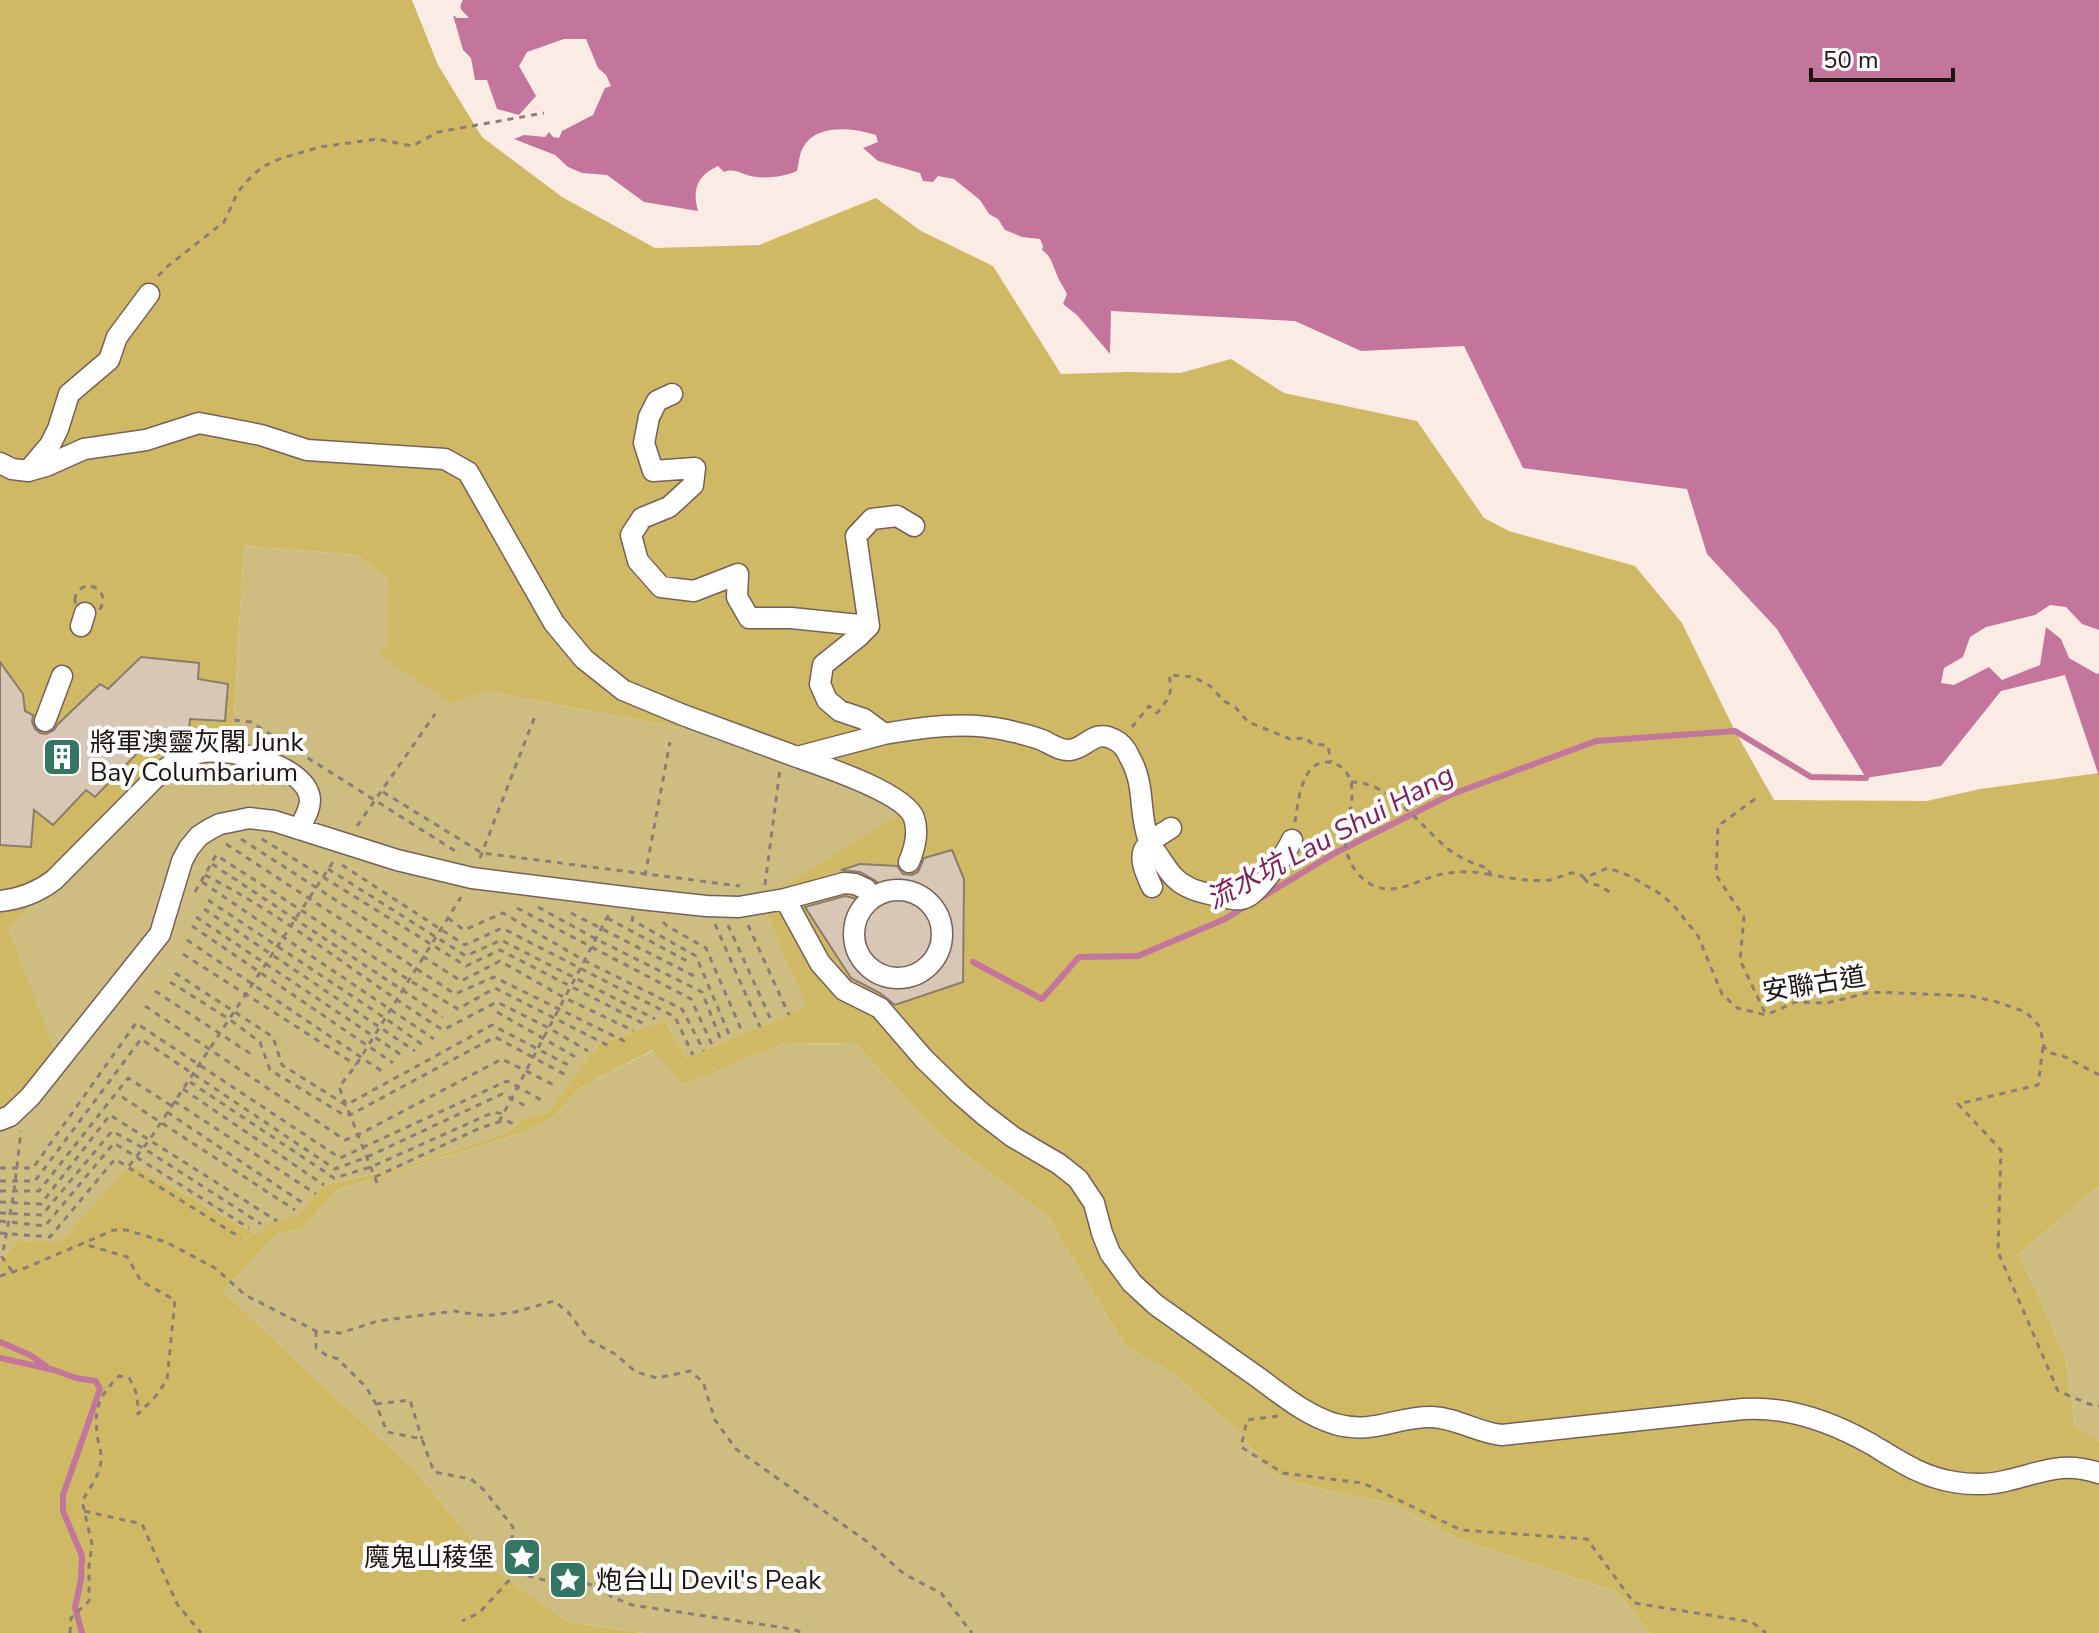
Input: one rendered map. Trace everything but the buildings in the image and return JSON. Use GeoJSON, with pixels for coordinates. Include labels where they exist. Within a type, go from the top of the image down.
{"type":"FeatureCollection","features":[{"type":"Feature","properties":{"kind":"street"},"geometry":{"type":"LineString","coordinates":[[28,471],[50,445],[69,394],[109,360],[117,337],[153,286]]}},
{"type":"Feature","properties":{"kind":"street"},"geometry":{"type":"LineString","coordinates":[[672,394],[657,401],[649,417],[644,443],[653,471],[695,468],[693,485],[669,507],[642,518],[631,535],[638,561],[661,587],[694,591],[738,574],[737,597],[749,618],[791,618],[869,626]]}},
{"type":"Feature","properties":{"kind":"street"},"geometry":{"type":"LineString","coordinates":[[0,463],[12,469],[28,471],[84,449],[146,440],[199,423],[261,435],[307,450],[445,459],[468,472],[554,623],[584,659],[623,690],[789,760],[852,778],[898,800],[914,815],[917,837],[909,862]]}},
{"type":"Feature","properties":{"kind":"street"},"geometry":{"type":"LineString","coordinates":[[869,626],[856,536],[872,519],[897,516],[914,526]]}},
{"type":"Feature","properties":{"kind":"street"},"geometry":{"type":"LineString","coordinates":[[869,626],[823,665],[820,684],[827,700],[840,711],[864,719],[884,734]]}},
{"type":"Feature","properties":{"kind":"street"},"geometry":{"type":"LineString","coordinates":[[45,721],[62,676]]}},
{"type":"Feature","properties":{"kind":"street"},"geometry":{"type":"LineString","coordinates":[[789,760],[884,734],[924,727],[960,725],[1001,729],[1039,739],[1060,749],[1072,750],[1092,738],[1105,736],[1118,741],[1138,771],[1149,841],[1168,871],[1188,888],[1244,899],[1254,893],[1292,840]]}},
{"type":"Feature","properties":{"kind":"street"},"geometry":{"type":"LineString","coordinates":[[0,901],[34,893],[54,880],[159,774],[179,760],[200,753],[240,753],[268,763],[304,785],[310,800],[309,809],[299,829]]}},
{"type":"Feature","properties":{"kind":"street"},"geometry":{"type":"LineString","coordinates":[[0,1120],[10,1116],[30,1097],[160,934],[182,861],[199,836],[220,824],[249,818],[274,821],[299,829],[340,852],[631,898],[785,899],[844,883],[866,889],[871,897]]}},
{"type":"Feature","properties":{"kind":"street"},"geometry":{"type":"LineString","coordinates":[[1152,887],[1142,862],[1142,851],[1149,841],[1171,828]]}},
{"type":"Feature","properties":{"kind":"street"},"geometry":{"type":"LineString","coordinates":[[887,890],[909,891],[928,901],[934,909],[941,940],[938,951],[926,968],[901,978],[888,977],[865,964],[854,941],[854,927],[858,915],[871,897],[887,890]]}},
{"type":"Feature","properties":{"kind":"street"},"geometry":{"type":"LineString","coordinates":[[785,899],[820,963],[844,990],[880,1008],[924,1059],[983,1114],[1078,1179],[1094,1203],[1110,1253],[1138,1290],[1294,1403],[1325,1421],[1367,1428],[1424,1417],[1440,1418],[1502,1435],[1765,1408],[1791,1412],[1837,1427],[1910,1469],[1944,1480],[1969,1484],[1997,1483],[2061,1468],[2099,1473]]}},
{"type":"Feature","properties":{"kind":"path"},"geometry":{"type":"LineString","coordinates":[[153,286],[168,266],[224,222],[238,192],[271,162],[320,147],[377,139],[412,146],[438,132],[544,113]]}},
{"type":"Feature","properties":{"kind":"path"},"geometry":{"type":"LineString","coordinates":[[1118,741],[1149,706],[1157,713],[1169,699],[1172,689],[1169,675],[1181,674],[1210,686],[1248,722],[1290,739],[1306,738],[1311,743],[1328,746],[1331,762]]}},
{"type":"Feature","properties":{"kind":"path"},"geometry":{"type":"LineString","coordinates":[[129,1166],[435,714]]}},
{"type":"Feature","properties":{"kind":"path"},"geometry":{"type":"LineString","coordinates":[[377,1183],[339,1087],[375,1035],[475,872],[535,716]]}},
{"type":"Feature","properties":{"kind":"path"},"geometry":{"type":"LineString","coordinates":[[234,720],[251,722],[375,800],[475,872]]}},
{"type":"Feature","properties":{"kind":"path"},"geometry":{"type":"LineString","coordinates":[[499,1122],[607,918],[631,898],[645,875],[670,742]]}},
{"type":"Feature","properties":{"kind":"path"},"geometry":{"type":"LineString","coordinates":[[763,896],[789,760]]}},
{"type":"Feature","properties":{"kind":"path"},"geometry":{"type":"LineString","coordinates":[[1292,840],[1306,775],[1321,763],[1331,762],[1347,772],[1351,782],[1344,837],[1348,858],[1356,873],[1373,886],[1404,888],[1442,874],[1464,872],[1491,875]]}},
{"type":"Feature","properties":{"kind":"path","name":"安聯古道"},"geometry":{"type":"LineString","coordinates":[[1351,782],[1362,782],[1386,794],[1448,849],[1475,865],[1488,868],[1491,875],[1546,881],[1575,872],[1584,878],[1608,868],[1630,876],[1662,895],[1675,907],[1698,936],[1722,994],[1737,1008],[1766,1015],[1796,1002],[1827,1003],[1871,992],[1970,996],[2026,1012],[2040,1027],[2043,1043],[2050,1053],[2063,1056],[2099,1075]]}},
{"type":"Feature","properties":{"kind":"path"},"geometry":{"type":"LineString","coordinates":[[381,791],[482,853],[645,875],[726,901],[789,1015]]}},
{"type":"Feature","properties":{"kind":"path"},"geometry":{"type":"LineString","coordinates":[[1755,799],[1718,826],[1716,875],[1744,917],[1740,960],[1766,1015]]}},
{"type":"Feature","properties":{"kind":"path"},"geometry":{"type":"LineString","coordinates":[[252,833],[466,966],[500,950],[648,1026]]}},
{"type":"Feature","properties":{"kind":"path"},"geometry":{"type":"LineString","coordinates":[[233,834],[461,981],[500,961],[565,998],[634,1031]]}},
{"type":"Feature","properties":{"kind":"path"},"geometry":{"type":"LineString","coordinates":[[216,838],[455,994],[494,977],[626,1042]]}},
{"type":"Feature","properties":{"kind":"path"},"geometry":{"type":"LineString","coordinates":[[340,852],[465,945],[502,928],[675,1017],[693,1055]]}},
{"type":"Feature","properties":{"kind":"path"},"geometry":{"type":"LineString","coordinates":[[189,902],[216,855],[458,1009],[495,988],[609,1046]]}},
{"type":"Feature","properties":{"kind":"path"},"geometry":{"type":"LineString","coordinates":[[211,864],[443,1017]]}},
{"type":"Feature","properties":{"kind":"path"},"geometry":{"type":"LineString","coordinates":[[328,869],[466,956],[501,940],[655,1019]]}},
{"type":"Feature","properties":{"kind":"path"},"geometry":{"type":"LineString","coordinates":[[205,875],[290,926],[396,1001],[443,1030],[497,1002],[588,1051]]}},
{"type":"Feature","properties":{"kind":"path"},"geometry":{"type":"LineString","coordinates":[[1584,878],[1612,894]]}},
{"type":"Feature","properties":{"kind":"path"},"geometry":{"type":"LineString","coordinates":[[201,881],[434,1039]]}},
{"type":"Feature","properties":{"kind":"path"},"geometry":{"type":"LineString","coordinates":[[631,898],[667,926],[706,948],[743,1034]]}},
{"type":"Feature","properties":{"kind":"path"},"geometry":{"type":"LineString","coordinates":[[631,898],[632,920],[696,956],[731,1039]]}},
{"type":"Feature","properties":{"kind":"path"},"geometry":{"type":"LineString","coordinates":[[208,900],[424,1046]]}},
{"type":"Feature","properties":{"kind":"path"},"geometry":{"type":"LineString","coordinates":[[726,901],[772,1022]]}},
{"type":"Feature","properties":{"kind":"path"},"geometry":{"type":"LineString","coordinates":[[726,901],[760,1027]]}},
{"type":"Feature","properties":{"kind":"path"},"geometry":{"type":"LineString","coordinates":[[535,905],[702,992],[722,1043]]}},
{"type":"Feature","properties":{"kind":"path"},"geometry":{"type":"LineString","coordinates":[[517,908],[691,999],[713,1047]]}},
{"type":"Feature","properties":{"kind":"path"},"geometry":{"type":"LineString","coordinates":[[204,909],[415,1051]]}},
{"type":"Feature","properties":{"kind":"path"},"geometry":{"type":"LineString","coordinates":[[448,918],[464,930],[503,913],[585,961],[682,1009],[704,1051]]}},
{"type":"Feature","properties":{"kind":"path"},"geometry":{"type":"LineString","coordinates":[[571,913],[696,977]]}},
{"type":"Feature","properties":{"kind":"path"},"geometry":{"type":"LineString","coordinates":[[196,917],[403,1056]]}},
{"type":"Feature","properties":{"kind":"path"},"geometry":{"type":"LineString","coordinates":[[607,918],[689,962]]}},
{"type":"Feature","properties":{"kind":"path"},"geometry":{"type":"LineString","coordinates":[[192,926],[393,1063]]}},
{"type":"Feature","properties":{"kind":"path"},"geometry":{"type":"LineString","coordinates":[[187,940],[386,1074]]}},
{"type":"Feature","properties":{"kind":"path"},"geometry":{"type":"LineString","coordinates":[[183,954],[356,1065]]}},
{"type":"Feature","properties":{"kind":"path"},"geometry":{"type":"LineString","coordinates":[[175,973],[273,1037],[282,1065],[346,1105]]}},
{"type":"Feature","properties":{"kind":"path"},"geometry":{"type":"LineString","coordinates":[[170,982],[260,1042],[270,1070],[344,1115],[350,1115],[495,1037],[566,1075]]}},
{"type":"Feature","properties":{"kind":"path"},"geometry":{"type":"LineString","coordinates":[[155,991],[254,1056]]}},
{"type":"Feature","properties":{"kind":"path"},"geometry":{"type":"LineString","coordinates":[[145,1006],[345,1140],[502,1059],[556,1086]]}},
{"type":"Feature","properties":{"kind":"path"},"geometry":{"type":"LineString","coordinates":[[497,1012],[579,1059]]}},
{"type":"Feature","properties":{"kind":"path"},"geometry":{"type":"LineString","coordinates":[[0,1168],[33,1168],[136,1023],[340,1158],[507,1081],[543,1101]]}},
{"type":"Feature","properties":{"kind":"path"},"geometry":{"type":"LineString","coordinates":[[346,1105],[492,1025],[572,1067]]}},
{"type":"Feature","properties":{"kind":"path"},"geometry":{"type":"LineString","coordinates":[[0,1181],[35,1181],[141,1039],[335,1169],[502,1094],[528,1107]]}},
{"type":"Feature","properties":{"kind":"path"},"geometry":{"type":"LineString","coordinates":[[2043,1043],[2038,1085],[1958,1104],[2001,1150],[1998,1252],[2058,1391],[2099,1406]]}},
{"type":"Feature","properties":{"kind":"path"},"geometry":{"type":"LineString","coordinates":[[0,1191],[39,1191],[128,1078],[316,1194]]}},
{"type":"Feature","properties":{"kind":"path"},"geometry":{"type":"LineString","coordinates":[[188,1081],[334,1178],[371,1167],[494,1112],[503,1114]]}},
{"type":"Feature","properties":{"kind":"path"},"geometry":{"type":"LineString","coordinates":[[183,1089],[324,1185]]}},
{"type":"Feature","properties":{"kind":"path"},"geometry":{"type":"LineString","coordinates":[[12,1271],[2,1257],[2,1242],[7,1234],[22,1122],[30,1097]]}},
{"type":"Feature","properties":{"kind":"path"},"geometry":{"type":"LineString","coordinates":[[122,1097],[295,1210]]}},
{"type":"Feature","properties":{"kind":"path"},"geometry":{"type":"LineString","coordinates":[[167,1112],[306,1205]]}},
{"type":"Feature","properties":{"kind":"path"},"geometry":{"type":"LineString","coordinates":[[0,1202],[41,1204],[110,1115],[277,1221]]}},
{"type":"Feature","properties":{"kind":"path"},"geometry":{"type":"LineString","coordinates":[[375,1177],[499,1122],[517,1125]]}},
{"type":"Feature","properties":{"kind":"path"},"geometry":{"type":"LineString","coordinates":[[0,1213],[42,1215],[112,1131],[261,1224]]}},
{"type":"Feature","properties":{"kind":"path"},"geometry":{"type":"LineString","coordinates":[[0,1221],[45,1226],[114,1143],[249,1228]]}},
{"type":"Feature","properties":{"kind":"path"},"geometry":{"type":"LineString","coordinates":[[0,1233],[50,1237],[115,1159],[241,1238]]}},
{"type":"Feature","properties":{"kind":"path"},"geometry":{"type":"LineString","coordinates":[[0,1275],[25,1268],[114,1230],[126,1230],[166,1242],[215,1268],[245,1295],[316,1331],[340,1333],[378,1321],[454,1311],[486,1316],[554,1301],[568,1312],[589,1340],[615,1354],[636,1372],[657,1378],[690,1371],[703,1382],[715,1420],[736,1449],[869,1543],[904,1574],[941,1593],[972,1633]]}},
{"type":"Feature","properties":{"kind":"path"},"geometry":{"type":"LineString","coordinates":[[70,1633],[71,1618],[89,1601],[92,1544],[82,1501],[98,1474],[101,1460],[96,1416],[99,1400],[119,1376],[129,1378],[138,1399],[138,1414],[161,1389],[167,1380],[175,1300],[141,1281],[127,1257],[83,1244]]}},
{"type":"Feature","properties":{"kind":"path"},"geometry":{"type":"LineString","coordinates":[[0,1275],[25,1268]]}},
{"type":"Feature","properties":{"kind":"path"},"geometry":{"type":"LineString","coordinates":[[316,1331],[316,1348],[338,1359],[366,1387],[387,1432],[422,1439]]}},
{"type":"Feature","properties":{"kind":"path"},"geometry":{"type":"LineString","coordinates":[[376,1404],[410,1400],[434,1472],[471,1479],[485,1491],[513,1527],[511,1547],[516,1573]]}},
{"type":"Feature","properties":{"kind":"path"},"geometry":{"type":"LineString","coordinates":[[1279,1416],[1247,1420],[1241,1447],[1283,1473],[1363,1483],[1461,1530],[1587,1539],[1634,1603],[1752,1622],[1766,1633]]}},
{"type":"Feature","properties":{"kind":"path"},"geometry":{"type":"LineString","coordinates":[[84,1511],[142,1524],[177,1604],[201,1633]]}},
{"type":"Feature","properties":{"kind":"path"},"geometry":{"type":"LineString","coordinates":[[462,1621],[479,1613],[516,1573]]}},
{"type":"Feature","properties":{"kind":"path"},"geometry":{"type":"LineString","coordinates":[[516,1573],[553,1582],[568,1579],[600,1587],[612,1597],[632,1605],[804,1633]]}},
{"type":"Feature","properties":{"kind":"path"},"geometry":{"type":"LineString","coordinates":[[769,1633],[774,1627]]}},
{"type":"Feature","properties":{"kind":"shaded area"},"geometry":{"type":"Polygon","coordinates":[[[0,0],[412,0],[438,65],[482,137],[562,197],[655,248],[759,245],[876,198],[921,231],[993,266],[1061,374],[1180,373],[1231,359],[1284,393],[1417,421],[1484,518],[1509,531],[1635,566],[1682,623],[1735,731],[1774,800],[1927,801],[1980,789],[2099,773],[2099,1186],[2019,1254],[2065,1355],[2075,1425],[2099,1441],[2099,1633],[1650,1633],[1617,1592],[1459,1539],[1393,1504],[1295,1483],[1270,1471],[1238,1432],[1175,1374],[1126,1347],[1047,1216],[942,1137],[855,1043],[783,1044],[683,1085],[653,1050],[581,1087],[554,1117],[521,1133],[337,1190],[302,1229],[278,1233],[223,1291],[414,1469],[499,1573],[569,1622],[643,1633],[0,1633],[0,1260],[18,1241],[61,1242],[133,1165],[257,1235],[269,1223],[297,1216],[324,1185],[401,1168],[505,1133],[525,1118],[549,1112],[599,1044],[665,1020],[686,1058],[807,1007],[766,913],[777,891],[912,806],[771,737],[671,726],[484,691],[451,703],[379,655],[388,642],[388,580],[357,555],[244,546],[232,749],[187,753],[143,788],[9,929],[60,1066],[0,1121],[0,0]]]}},
{"type":"Feature","properties":{"kind":"shaded area"},"geometry":{"type":"Polygon","coordinates":[[[463,0],[2099,0],[2099,630],[2082,624],[2066,607],[2050,605],[2035,615],[1986,627],[1970,637],[1963,657],[1944,668],[1941,683],[1954,685],[1989,667],[2002,680],[2040,665],[2046,627],[2061,639],[2069,658],[2099,673],[2099,776],[2065,675],[2001,691],[1941,766],[1866,778],[1777,629],[1707,554],[1687,489],[1523,468],[1464,346],[1361,351],[1295,321],[1111,311],[1110,354],[1077,315],[1063,304],[1067,294],[1050,258],[1042,250],[1040,239],[1022,237],[1005,230],[980,200],[954,179],[938,176],[933,182],[923,181],[920,173],[878,161],[863,148],[878,142],[876,135],[858,131],[837,129],[818,134],[802,149],[797,171],[786,175],[756,177],[734,171],[724,172],[718,166],[705,174],[698,184],[698,211],[644,202],[607,175],[582,173],[568,167],[555,155],[514,139],[524,135],[545,137],[549,132],[559,138],[562,131],[593,115],[605,88],[611,86],[598,68],[586,39],[564,39],[527,52],[519,66],[536,96],[519,115],[497,109],[487,80],[475,80],[471,58],[463,50],[453,15],[469,18],[461,8],[463,0]]]}},
{"type":"Feature","properties":{"kind":"shaded area"},"geometry":{"type":"Polygon","coordinates":[[[244,546],[357,555],[388,580],[388,642],[484,691],[671,726],[771,737],[912,806],[766,913],[808,1007],[686,1058],[665,1020],[599,1044],[550,1112],[525,1118],[505,1133],[401,1168],[324,1185],[297,1216],[257,1235],[133,1165],[61,1243],[18,1241],[0,1260],[0,1121],[59,1066],[9,929],[143,788],[187,753],[232,749],[244,546]]]}},
{"type":"Feature","properties":{"kind":"shaded area"},"geometry":{"type":"Polygon","coordinates":[[[855,1043],[942,1137],[1047,1216],[1126,1347],[1175,1374],[1238,1432],[1270,1471],[1295,1483],[1393,1504],[1459,1539],[1617,1592],[1650,1633],[643,1633],[569,1622],[499,1573],[414,1469],[223,1291],[278,1233],[302,1229],[337,1190],[521,1133],[554,1117],[581,1087],[654,1050],[683,1085],[783,1044],[855,1043]]]}},
{"type":"Feature","properties":{"kind":"shaded area"},"geometry":{"type":"Polygon","coordinates":[[[2099,1186],[2099,1441],[2075,1425],[2065,1355],[2019,1254],[2099,1186]]]}},
{"type":"Feature","properties":{"kind":"waterway","name":"流水坑 Lau Shui Hang"},"geometry":{"type":"LineString","coordinates":[[1259,899],[1335,853],[1450,795],[1596,741],[1735,731],[1811,777],[1866,778]]}},
{"type":"Feature","properties":{"kind":"waterway","name":"流水坑 Lau Shui Hang"},"geometry":{"type":"LineString","coordinates":[[973,962],[1042,999],[1079,957],[1138,956],[1225,919],[1246,906]]}},
{"type":"Feature","properties":{"kind":"waterway"},"geometry":{"type":"LineString","coordinates":[[0,1342],[46,1366]]}},
{"type":"Feature","properties":{"kind":"waterway"},"geometry":{"type":"LineString","coordinates":[[0,1358],[96,1381],[100,1389],[63,1495],[63,1511],[82,1556],[75,1607],[82,1633]]}},
{"type":"Feature","properties":{"kind":"place","name":"將軍澳靈灰閣 Junk Bay Columbarium"},"geometry":{"type":"Point","coordinates":[62,757]}},
{"type":"Feature","properties":{"kind":"place","name":"魔鬼山稜堡"},"geometry":{"type":"Point","coordinates":[522,1557]}},
{"type":"Feature","properties":{"kind":"place","name":"炮台山 Devil's Peak"},"geometry":{"type":"Point","coordinates":[568,1580]}}]}
